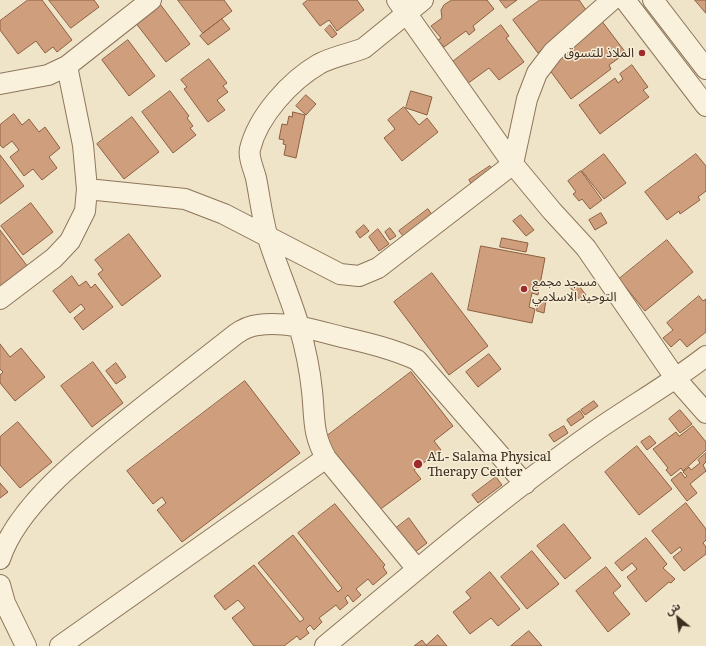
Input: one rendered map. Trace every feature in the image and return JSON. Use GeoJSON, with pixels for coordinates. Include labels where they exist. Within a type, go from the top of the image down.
{"type":"FeatureCollection","features":[{"type":"Feature","properties":{"kind":"street"},"geometry":{"type":"LineString","coordinates":[[0,84],[48,75],[67,66],[151,0]]}},
{"type":"Feature","properties":{"kind":"street"},"geometry":{"type":"LineString","coordinates":[[418,570],[326,458],[318,443],[314,427],[312,391],[299,326],[268,236],[250,150],[260,122],[276,101],[313,69],[334,57],[354,53],[364,48],[402,7],[423,0]]}},
{"type":"Feature","properties":{"kind":"street"},"geometry":{"type":"LineString","coordinates":[[87,189],[185,199],[224,214],[340,274],[359,276],[378,268],[512,164],[527,99],[537,73],[553,52],[612,0]]}},
{"type":"Feature","properties":{"kind":"street"},"geometry":{"type":"LineString","coordinates":[[625,0],[706,106]]}},
{"type":"Feature","properties":{"kind":"street"},"geometry":{"type":"LineString","coordinates":[[653,0],[706,69]]}},
{"type":"Feature","properties":{"kind":"street"},"geometry":{"type":"LineString","coordinates":[[402,7],[512,164],[586,248],[676,379],[706,413]]}},
{"type":"Feature","properties":{"kind":"street"},"geometry":{"type":"LineString","coordinates":[[0,299],[54,258],[70,241],[85,211],[87,189],[83,145],[67,66]]}},
{"type":"Feature","properties":{"kind":"street"},"geometry":{"type":"LineString","coordinates":[[0,559],[4,545],[19,521],[66,470],[94,445],[236,334],[248,327],[259,324],[299,326],[381,346],[400,352],[417,360],[525,484]]}},
{"type":"Feature","properties":{"kind":"street"},"geometry":{"type":"LineString","coordinates":[[338,642],[418,570],[525,484],[591,434],[676,379],[706,356]]}},
{"type":"Feature","properties":{"kind":"street"},"geometry":{"type":"LineString","coordinates":[[60,646],[326,458]]}},
{"type":"Feature","properties":{"kind":"street"},"geometry":{"type":"LineString","coordinates":[[0,585],[5,603],[26,646]]}},
{"type":"Feature","properties":{"kind":"building"},"geometry":{"type":"Polygon","coordinates":[[[28,0],[42,0],[72,40],[57,52],[53,47],[45,53],[36,41],[18,54],[0,30],[0,21],[28,0]]]}},
{"type":"Feature","properties":{"kind":"building"},"geometry":{"type":"Polygon","coordinates":[[[49,0],[94,0],[99,7],[71,28],[49,0]]]}},
{"type":"Feature","properties":{"kind":"building"},"geometry":{"type":"Polygon","coordinates":[[[178,0],[224,0],[232,11],[203,33],[178,0]]]}},
{"type":"Feature","properties":{"kind":"building"},"geometry":{"type":"Polygon","coordinates":[[[308,0],[357,0],[364,10],[337,31],[329,20],[320,26],[303,4],[308,0]]]}},
{"type":"Feature","properties":{"kind":"building"},"geometry":{"type":"Polygon","coordinates":[[[452,0],[487,0],[494,9],[473,26],[475,30],[469,35],[466,31],[444,47],[438,40],[441,38],[431,26],[442,18],[441,10],[444,5],[452,0]]]}},
{"type":"Feature","properties":{"kind":"building"},"geometry":{"type":"Polygon","coordinates":[[[500,0],[517,0],[506,8],[500,0]]]}},
{"type":"Feature","properties":{"kind":"building"},"geometry":{"type":"Polygon","coordinates":[[[540,0],[579,0],[586,10],[568,25],[570,27],[538,53],[513,20],[540,0]]]}},
{"type":"Feature","properties":{"kind":"building"},"geometry":{"type":"Polygon","coordinates":[[[695,0],[706,0],[706,13],[695,0]]]}},
{"type":"Feature","properties":{"kind":"building"},"geometry":{"type":"Polygon","coordinates":[[[160,4],[190,44],[166,62],[135,22],[160,4]]]}},
{"type":"Feature","properties":{"kind":"building"},"geometry":{"type":"Polygon","coordinates":[[[222,19],[230,29],[208,45],[200,36],[222,19]]]}},
{"type":"Feature","properties":{"kind":"building"},"geometry":{"type":"Polygon","coordinates":[[[601,20],[626,53],[609,65],[611,69],[571,99],[546,65],[601,20]]]}},
{"type":"Feature","properties":{"kind":"building"},"geometry":{"type":"Polygon","coordinates":[[[330,25],[337,34],[332,38],[325,30],[330,25]]]}},
{"type":"Feature","properties":{"kind":"building"},"geometry":{"type":"Polygon","coordinates":[[[501,25],[509,36],[506,38],[524,62],[499,80],[489,68],[467,84],[451,63],[501,25]]]}},
{"type":"Feature","properties":{"kind":"building"},"geometry":{"type":"Polygon","coordinates":[[[128,40],[155,76],[129,96],[102,60],[128,40]]]}},
{"type":"Feature","properties":{"kind":"building"},"geometry":{"type":"Polygon","coordinates":[[[209,59],[227,83],[223,86],[228,92],[217,100],[225,110],[208,122],[184,89],[187,87],[181,80],[209,59]]]}},
{"type":"Feature","properties":{"kind":"building"},"geometry":{"type":"Polygon","coordinates":[[[632,65],[648,87],[643,90],[649,97],[600,134],[579,105],[615,78],[618,83],[623,79],[620,74],[632,65]]]}},
{"type":"Feature","properties":{"kind":"building"},"geometry":{"type":"Polygon","coordinates":[[[170,91],[189,116],[187,118],[193,126],[190,128],[196,135],[173,153],[142,112],[170,91]]]}},
{"type":"Feature","properties":{"kind":"building"},"geometry":{"type":"Polygon","coordinates":[[[411,91],[432,97],[427,115],[406,108],[411,91]]]}},
{"type":"Feature","properties":{"kind":"building"},"geometry":{"type":"Polygon","coordinates":[[[306,95],[316,104],[306,115],[296,106],[306,95]]]}},
{"type":"Feature","properties":{"kind":"building"},"geometry":{"type":"Polygon","coordinates":[[[404,107],[419,125],[427,118],[438,132],[402,161],[384,138],[395,129],[388,120],[404,107]]]}},
{"type":"Feature","properties":{"kind":"building"},"geometry":{"type":"Polygon","coordinates":[[[293,112],[305,115],[296,158],[284,155],[286,145],[283,144],[284,140],[279,139],[282,124],[287,125],[289,116],[292,117],[293,112]]]}},
{"type":"Feature","properties":{"kind":"building"},"geometry":{"type":"Polygon","coordinates":[[[14,114],[22,125],[29,119],[39,132],[45,127],[60,148],[49,157],[57,168],[42,180],[33,169],[24,176],[10,157],[19,150],[12,141],[3,148],[0,145],[0,125],[14,114]]]}},
{"type":"Feature","properties":{"kind":"building"},"geometry":{"type":"Polygon","coordinates":[[[132,117],[159,152],[124,179],[97,144],[132,117]]]}},
{"type":"Feature","properties":{"kind":"building"},"geometry":{"type":"Polygon","coordinates":[[[604,154],[626,183],[604,199],[582,171],[604,154]]]}},
{"type":"Feature","properties":{"kind":"building"},"geometry":{"type":"Polygon","coordinates":[[[696,154],[706,166],[706,191],[698,197],[700,200],[680,214],[679,211],[667,220],[645,192],[696,154]]]}},
{"type":"Feature","properties":{"kind":"building"},"geometry":{"type":"Polygon","coordinates":[[[0,155],[24,186],[0,204],[0,155]]]}},
{"type":"Feature","properties":{"kind":"building"},"geometry":{"type":"Polygon","coordinates":[[[490,166],[496,176],[475,190],[469,180],[490,166]]]}},
{"type":"Feature","properties":{"kind":"building"},"geometry":{"type":"Polygon","coordinates":[[[581,171],[602,200],[590,209],[582,199],[579,201],[573,194],[576,192],[568,181],[581,171]]]}},
{"type":"Feature","properties":{"kind":"building"},"geometry":{"type":"Polygon","coordinates":[[[31,203],[53,232],[23,255],[1,226],[31,203]]]}},
{"type":"Feature","properties":{"kind":"building"},"geometry":{"type":"Polygon","coordinates":[[[428,209],[436,220],[408,242],[399,231],[428,209]]]}},
{"type":"Feature","properties":{"kind":"building"},"geometry":{"type":"Polygon","coordinates":[[[601,213],[607,223],[595,230],[589,220],[601,213]]]}},
{"type":"Feature","properties":{"kind":"building"},"geometry":{"type":"Polygon","coordinates":[[[521,215],[534,230],[526,236],[513,221],[521,215]]]}},
{"type":"Feature","properties":{"kind":"building"},"geometry":{"type":"Polygon","coordinates":[[[364,225],[369,231],[360,238],[356,232],[364,225]]]}},
{"type":"Feature","properties":{"kind":"building"},"geometry":{"type":"Polygon","coordinates":[[[390,228],[396,236],[390,240],[385,232],[390,228]]]}},
{"type":"Feature","properties":{"kind":"building"},"geometry":{"type":"Polygon","coordinates":[[[378,229],[389,244],[379,251],[369,237],[378,229]]]}},
{"type":"Feature","properties":{"kind":"building"},"geometry":{"type":"Polygon","coordinates":[[[0,230],[28,267],[0,288],[0,230]]]}},
{"type":"Feature","properties":{"kind":"building"},"geometry":{"type":"Polygon","coordinates":[[[129,234],[161,276],[122,306],[98,274],[103,270],[95,260],[129,234]]]}},
{"type":"Feature","properties":{"kind":"building"},"geometry":{"type":"Polygon","coordinates":[[[502,238],[528,243],[526,252],[500,247],[502,238]]]}},
{"type":"Feature","properties":{"kind":"building"},"geometry":{"type":"Polygon","coordinates":[[[667,240],[693,272],[645,311],[619,279],[667,240]]]}},
{"type":"Feature","properties":{"kind":"building"},"geometry":{"type":"Polygon","coordinates":[[[481,246],[545,258],[538,295],[532,293],[529,307],[535,309],[532,323],[468,310],[481,246]]]}},
{"type":"Feature","properties":{"kind":"building"},"geometry":{"type":"Polygon","coordinates":[[[432,273],[488,346],[449,375],[394,302],[432,273]]]}},
{"type":"Feature","properties":{"kind":"building"},"geometry":{"type":"Polygon","coordinates":[[[72,276],[79,286],[86,281],[91,288],[95,284],[113,307],[83,330],[74,318],[85,309],[81,304],[70,313],[53,291],[72,276]]]}},
{"type":"Feature","properties":{"kind":"building"},"geometry":{"type":"Polygon","coordinates":[[[576,282],[586,295],[580,300],[570,287],[576,282]]]}},
{"type":"Feature","properties":{"kind":"building"},"geometry":{"type":"Polygon","coordinates":[[[699,296],[703,301],[706,299],[706,332],[687,347],[680,339],[671,347],[663,338],[673,330],[667,323],[699,296]]]}},
{"type":"Feature","properties":{"kind":"building"},"geometry":{"type":"Polygon","coordinates":[[[539,298],[546,300],[544,313],[537,311],[539,298]]]}},
{"type":"Feature","properties":{"kind":"building"},"geometry":{"type":"Polygon","coordinates":[[[0,344],[10,357],[21,348],[45,377],[15,401],[0,383],[0,375],[3,372],[0,369],[0,344]]]}},
{"type":"Feature","properties":{"kind":"building"},"geometry":{"type":"Polygon","coordinates":[[[489,354],[501,369],[478,387],[466,372],[489,354]]]}},
{"type":"Feature","properties":{"kind":"building"},"geometry":{"type":"Polygon","coordinates":[[[93,362],[123,403],[92,427],[61,386],[93,362]]]}},
{"type":"Feature","properties":{"kind":"building"},"geometry":{"type":"Polygon","coordinates":[[[116,363],[126,377],[116,384],[106,371],[116,363]]]}},
{"type":"Feature","properties":{"kind":"building"},"geometry":{"type":"Polygon","coordinates":[[[411,372],[453,426],[434,441],[441,450],[414,470],[421,479],[378,511],[323,439],[411,372]]]}},
{"type":"Feature","properties":{"kind":"building"},"geometry":{"type":"Polygon","coordinates":[[[245,381],[300,453],[182,542],[157,510],[166,503],[162,497],[153,504],[127,471],[245,381]]]}},
{"type":"Feature","properties":{"kind":"building"},"geometry":{"type":"Polygon","coordinates":[[[594,401],[598,406],[585,415],[581,410],[594,401]]]}},
{"type":"Feature","properties":{"kind":"building"},"geometry":{"type":"Polygon","coordinates":[[[680,410],[692,424],[680,433],[669,419],[680,410]]]}},
{"type":"Feature","properties":{"kind":"building"},"geometry":{"type":"Polygon","coordinates":[[[580,411],[584,417],[571,426],[567,420],[580,411]]]}},
{"type":"Feature","properties":{"kind":"building"},"geometry":{"type":"Polygon","coordinates":[[[18,422],[52,462],[20,488],[0,465],[0,437],[18,422]]]}},
{"type":"Feature","properties":{"kind":"building"},"geometry":{"type":"Polygon","coordinates":[[[564,426],[568,433],[554,442],[549,435],[564,426]]]}},
{"type":"Feature","properties":{"kind":"building"},"geometry":{"type":"Polygon","coordinates":[[[693,426],[706,442],[706,450],[683,471],[681,468],[671,476],[666,470],[668,468],[653,449],[676,432],[679,436],[693,426]]]}},
{"type":"Feature","properties":{"kind":"building"},"geometry":{"type":"Polygon","coordinates":[[[650,436],[656,443],[647,450],[641,442],[650,436]]]}},
{"type":"Feature","properties":{"kind":"building"},"geometry":{"type":"Polygon","coordinates":[[[637,446],[672,489],[639,515],[605,472],[637,446]]]}},
{"type":"Feature","properties":{"kind":"building"},"geometry":{"type":"Polygon","coordinates":[[[706,453],[706,462],[703,465],[706,471],[690,484],[697,493],[687,501],[671,480],[681,472],[685,478],[687,476],[683,472],[689,467],[691,470],[700,463],[698,460],[706,453]]]}},
{"type":"Feature","properties":{"kind":"building"},"geometry":{"type":"Polygon","coordinates":[[[496,477],[502,485],[478,503],[472,495],[496,477]]]}},
{"type":"Feature","properties":{"kind":"building"},"geometry":{"type":"Polygon","coordinates":[[[0,483],[8,492],[0,498],[0,483]]]}},
{"type":"Feature","properties":{"kind":"building"},"geometry":{"type":"Polygon","coordinates":[[[686,503],[706,529],[706,540],[703,543],[706,547],[706,554],[684,571],[673,557],[682,550],[680,547],[671,554],[652,531],[686,503]]]}},
{"type":"Feature","properties":{"kind":"building"},"geometry":{"type":"Polygon","coordinates":[[[335,504],[385,565],[383,567],[387,573],[373,585],[368,579],[356,589],[361,595],[353,602],[348,595],[345,598],[348,603],[340,610],[336,605],[319,618],[322,622],[314,630],[310,625],[306,629],[309,633],[300,640],[297,636],[284,646],[254,646],[232,618],[245,608],[238,600],[225,610],[214,596],[254,565],[300,622],[304,619],[258,563],[293,535],[338,592],[342,588],[298,533],[335,504]]]}},
{"type":"Feature","properties":{"kind":"building"},"geometry":{"type":"Polygon","coordinates":[[[409,518],[427,543],[410,556],[391,532],[409,518]]]}},
{"type":"Feature","properties":{"kind":"building"},"geometry":{"type":"Polygon","coordinates":[[[564,524],[591,558],[565,579],[537,546],[564,524]]]}},
{"type":"Feature","properties":{"kind":"building"},"geometry":{"type":"Polygon","coordinates":[[[646,538],[667,564],[663,568],[675,579],[671,583],[669,582],[646,602],[627,577],[637,569],[632,563],[622,571],[615,563],[646,538]]]}},
{"type":"Feature","properties":{"kind":"building"},"geometry":{"type":"Polygon","coordinates":[[[532,551],[559,584],[527,609],[501,577],[532,551]]]}},
{"type":"Feature","properties":{"kind":"building"},"geometry":{"type":"Polygon","coordinates":[[[606,567],[621,586],[613,593],[630,614],[608,632],[576,591],[606,567]]]}},
{"type":"Feature","properties":{"kind":"building"},"geometry":{"type":"Polygon","coordinates":[[[490,572],[520,609],[498,626],[491,618],[470,634],[453,612],[471,598],[466,592],[490,572]]]}},
{"type":"Feature","properties":{"kind":"building"},"geometry":{"type":"Polygon","coordinates":[[[529,631],[542,646],[511,646],[529,631]]]}},
{"type":"Feature","properties":{"kind":"building"},"geometry":{"type":"Polygon","coordinates":[[[438,635],[447,646],[414,646],[422,640],[426,645],[438,635]]]}},
{"type":"Feature","properties":{"kind":"place","name":"الملاذ للتسوق"},"geometry":{"type":"Point","coordinates":[642,53]}},
{"type":"Feature","properties":{"kind":"place","name":"مسجد مجمع التوحيد الاسلامي"},"geometry":{"type":"Point","coordinates":[524,289]}},
{"type":"Feature","properties":{"kind":"place","name":"AL- Salama Physical Therapy Center"},"geometry":{"type":"Point","coordinates":[418,464]}}]}
